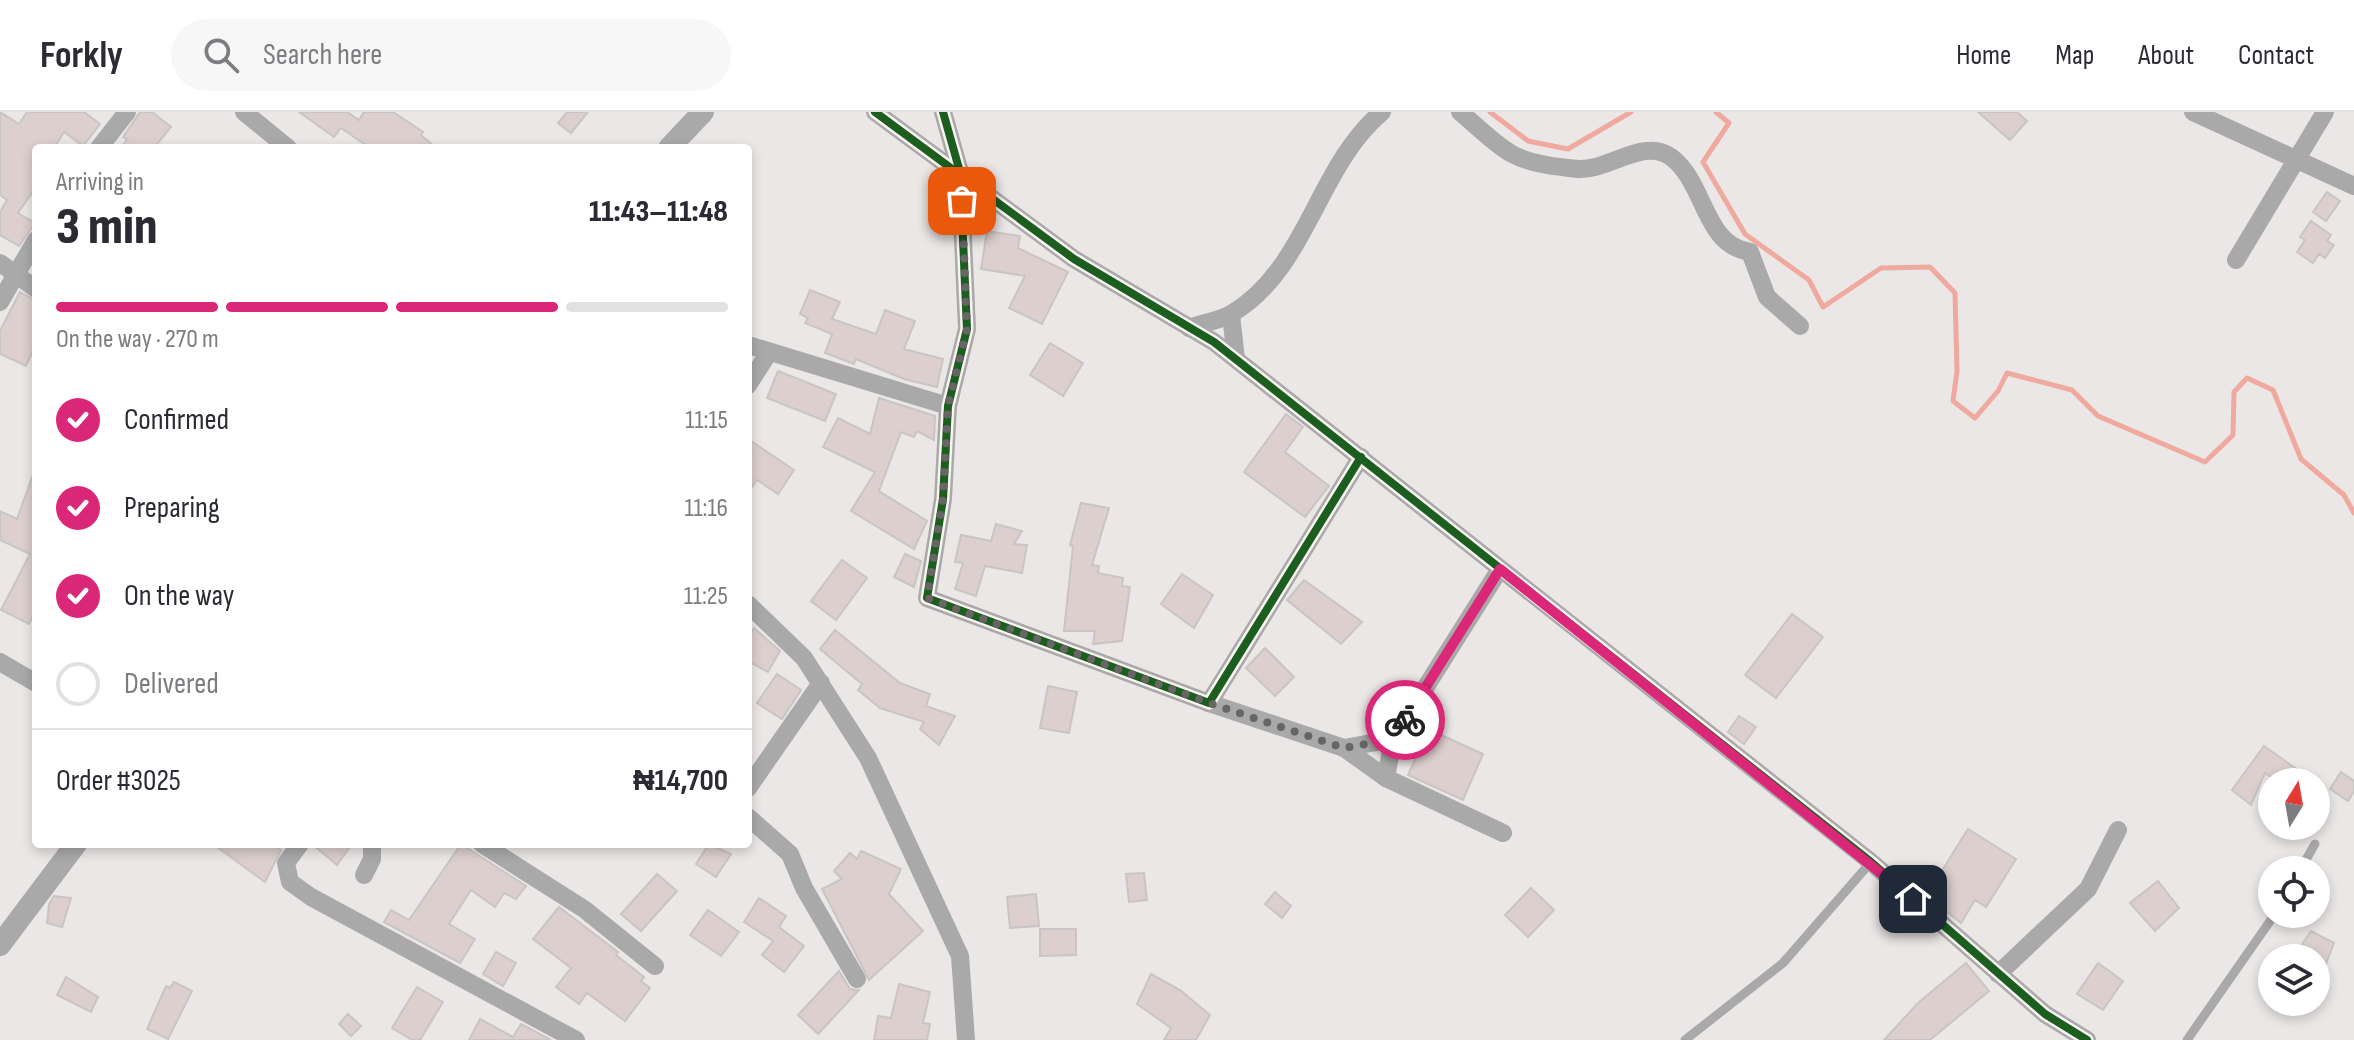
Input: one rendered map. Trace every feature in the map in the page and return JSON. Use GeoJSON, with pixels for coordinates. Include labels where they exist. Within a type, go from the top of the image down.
{"type":"FeatureCollection","features":[{"type":"Feature","properties":{"kind":"street"},"geometry":{"type":"LineString","coordinates":[[102,144],[127,112]]}},
{"type":"Feature","properties":{"kind":"street"},"geometry":{"type":"LineString","coordinates":[[244,112],[283,144]]}},
{"type":"Feature","properties":{"kind":"street"},"geometry":{"type":"LineString","coordinates":[[875,112],[1074,259],[1236,359],[1871,862],[2045,1014],[2087,1040]]}},
{"type":"Feature","properties":{"kind":"street"},"geometry":{"type":"LineString","coordinates":[[943,112],[960,172],[967,329],[948,406],[943,499],[927,598],[1209,703],[1344,748],[1386,778],[1503,833]]}},
{"type":"Feature","properties":{"kind":"street"},"geometry":{"type":"LineString","coordinates":[[1189,328],[1231,315],[1283,264],[1328,180],[1362,129],[1382,112]]}},
{"type":"Feature","properties":{"kind":"street"},"geometry":{"type":"LineString","coordinates":[[1460,112],[1512,154],[1553,166],[1582,169],[1646,150],[1670,156],[1689,178],[1722,240],[1733,249],[1750,252],[1767,297],[1800,326]]}},
{"type":"Feature","properties":{"kind":"street"},"geometry":{"type":"LineString","coordinates":[[2193,112],[2297,163],[2354,186]]}},
{"type":"Feature","properties":{"kind":"street"},"geometry":{"type":"LineString","coordinates":[[2236,260],[2325,112]]}},
{"type":"Feature","properties":{"kind":"street"},"geometry":{"type":"LineString","coordinates":[[672,144],[692,115]]}},
{"type":"Feature","properties":{"kind":"street"},"geometry":{"type":"LineString","coordinates":[[0,302],[32,247]]}},
{"type":"Feature","properties":{"kind":"street"},"geometry":{"type":"LineString","coordinates":[[0,263],[32,286]]}},
{"type":"Feature","properties":{"kind":"street"},"geometry":{"type":"LineString","coordinates":[[1231,315],[1236,359]]}},
{"type":"Feature","properties":{"kind":"street"},"geometry":{"type":"LineString","coordinates":[[752,347],[948,406]]}},
{"type":"Feature","properties":{"kind":"street"},"geometry":{"type":"LineString","coordinates":[[752,379],[768,354]]}},
{"type":"Feature","properties":{"kind":"street"},"geometry":{"type":"LineString","coordinates":[[1209,703],[1361,457]]}},
{"type":"Feature","properties":{"kind":"street"},"geometry":{"type":"LineString","coordinates":[[1386,778],[1393,739],[1500,569]]}},
{"type":"Feature","properties":{"kind":"street"},"geometry":{"type":"LineString","coordinates":[[752,608],[804,658],[868,758],[960,956],[966,1040]]}},
{"type":"Feature","properties":{"kind":"street"},"geometry":{"type":"LineString","coordinates":[[0,662],[32,681]]}},
{"type":"Feature","properties":{"kind":"street"},"geometry":{"type":"LineString","coordinates":[[752,782],[821,683]]}},
{"type":"Feature","properties":{"kind":"street"},"geometry":{"type":"LineString","coordinates":[[1344,748],[1393,739]]}},
{"type":"Feature","properties":{"kind":"street"},"geometry":{"type":"LineString","coordinates":[[752,821],[790,854],[804,888],[857,979]]}},
{"type":"Feature","properties":{"kind":"street"},"geometry":{"type":"LineString","coordinates":[[1998,974],[2088,889],[2118,830]]}},
{"type":"Feature","properties":{"kind":"street"},"geometry":{"type":"LineString","coordinates":[[0,945],[73,848]]}},
{"type":"Feature","properties":{"kind":"street"},"geometry":{"type":"LineString","coordinates":[[297,848],[286,863],[290,882],[311,897],[569,1038]]}},
{"type":"Feature","properties":{"kind":"street"},"geometry":{"type":"LineString","coordinates":[[364,875],[372,859],[372,848]]}},
{"type":"Feature","properties":{"kind":"street"},"geometry":{"type":"LineString","coordinates":[[488,848],[584,909],[655,966]]}},
{"type":"Feature","properties":{"kind":"lane"},"geometry":{"type":"LineString","coordinates":[[2308,856],[2315,844]]}},
{"type":"Feature","properties":{"kind":"lane"},"geometry":{"type":"LineString","coordinates":[[1685,1040],[1783,963],[1871,862]]}},
{"type":"Feature","properties":{"kind":"lane"},"geometry":{"type":"LineString","coordinates":[[2187,1040],[2265,928]]}},
{"type":"Feature","properties":{"kind":"building"},"geometry":{"type":"Polygon","coordinates":[[[0,112],[19,124],[27,112],[84,112],[100,124],[85,144],[64,132],[56,144],[32,144],[32,193],[18,213],[32,221],[32,227],[19,246],[0,235],[0,212],[7,200],[0,195],[0,112]]]}},
{"type":"Feature","properties":{"kind":"building"},"geometry":{"type":"Polygon","coordinates":[[[140,112],[152,112],[171,127],[157,144],[124,144],[127,139],[123,137],[140,112]]]}},
{"type":"Feature","properties":{"kind":"building"},"geometry":{"type":"Polygon","coordinates":[[[299,112],[347,112],[359,120],[364,112],[393,112],[423,132],[421,135],[431,144],[364,144],[341,128],[334,137],[299,112]]]}},
{"type":"Feature","properties":{"kind":"building"},"geometry":{"type":"Polygon","coordinates":[[[567,112],[588,112],[571,133],[558,123],[567,112]]]}},
{"type":"Feature","properties":{"kind":"building"},"geometry":{"type":"Polygon","coordinates":[[[1978,112],[2017,112],[2027,121],[2010,140],[1978,112]]]}},
{"type":"Feature","properties":{"kind":"building"},"geometry":{"type":"Polygon","coordinates":[[[2327,192],[2340,201],[2326,221],[2313,212],[2327,192]]]}},
{"type":"Feature","properties":{"kind":"building"},"geometry":{"type":"Polygon","coordinates":[[[2311,221],[2331,235],[2327,241],[2334,245],[2325,258],[2319,254],[2313,263],[2297,252],[2305,240],[2300,237],[2311,221]]]}},
{"type":"Feature","properties":{"kind":"building"},"geometry":{"type":"Polygon","coordinates":[[[987,231],[1020,236],[1018,248],[1068,272],[1042,324],[1009,308],[1025,276],[981,269],[987,231]]]}},
{"type":"Feature","properties":{"kind":"building"},"geometry":{"type":"Polygon","coordinates":[[[810,290],[840,302],[832,319],[876,334],[885,310],[915,321],[904,349],[943,359],[937,387],[904,379],[856,359],[854,364],[825,353],[832,334],[805,323],[808,318],[800,314],[810,290]]]}},
{"type":"Feature","properties":{"kind":"building"},"geometry":{"type":"Polygon","coordinates":[[[20,292],[32,299],[32,353],[26,366],[0,354],[0,331],[20,292]]]}},
{"type":"Feature","properties":{"kind":"building"},"geometry":{"type":"Polygon","coordinates":[[[1050,343],[1083,363],[1063,396],[1030,375],[1050,343]]]}},
{"type":"Feature","properties":{"kind":"building"},"geometry":{"type":"Polygon","coordinates":[[[778,371],[836,394],[825,421],[767,398],[778,371]]]}},
{"type":"Feature","properties":{"kind":"building"},"geometry":{"type":"Polygon","coordinates":[[[879,398],[935,416],[934,440],[917,431],[914,437],[901,432],[879,491],[927,521],[914,549],[851,511],[875,472],[823,447],[838,418],[870,434],[879,398]]]}},
{"type":"Feature","properties":{"kind":"building"},"geometry":{"type":"Polygon","coordinates":[[[1286,414],[1303,427],[1285,452],[1329,486],[1305,517],[1244,472],[1286,414]]]}},
{"type":"Feature","properties":{"kind":"building"},"geometry":{"type":"Polygon","coordinates":[[[752,442],[794,470],[778,494],[757,480],[752,487],[752,442]]]}},
{"type":"Feature","properties":{"kind":"building"},"geometry":{"type":"Polygon","coordinates":[[[32,478],[32,618],[29,624],[1,610],[30,554],[0,540],[0,511],[17,519],[32,478]]]}},
{"type":"Feature","properties":{"kind":"building"},"geometry":{"type":"Polygon","coordinates":[[[1081,503],[1109,508],[1092,565],[1099,566],[1098,573],[1123,578],[1122,586],[1130,587],[1122,641],[1093,644],[1095,631],[1064,631],[1073,546],[1070,545],[1081,503]]]}},
{"type":"Feature","properties":{"kind":"building"},"geometry":{"type":"Polygon","coordinates":[[[996,524],[1022,531],[1014,544],[1027,545],[1022,573],[985,566],[976,596],[955,589],[963,563],[955,562],[961,535],[991,541],[996,524]]]}},
{"type":"Feature","properties":{"kind":"building"},"geometry":{"type":"Polygon","coordinates":[[[905,554],[921,561],[914,587],[894,577],[905,554]]]}},
{"type":"Feature","properties":{"kind":"building"},"geometry":{"type":"Polygon","coordinates":[[[842,560],[867,578],[836,620],[811,601],[842,560]]]}},
{"type":"Feature","properties":{"kind":"building"},"geometry":{"type":"Polygon","coordinates":[[[1182,574],[1213,595],[1194,628],[1161,604],[1182,574]]]}},
{"type":"Feature","properties":{"kind":"building"},"geometry":{"type":"Polygon","coordinates":[[[1304,580],[1362,622],[1341,644],[1287,600],[1304,580]]]}},
{"type":"Feature","properties":{"kind":"building"},"geometry":{"type":"Polygon","coordinates":[[[1792,614],[1823,637],[1776,698],[1745,675],[1792,614]]]}},
{"type":"Feature","properties":{"kind":"building"},"geometry":{"type":"Polygon","coordinates":[[[754,628],[780,651],[768,672],[752,663],[754,628]]]}},
{"type":"Feature","properties":{"kind":"building"},"geometry":{"type":"Polygon","coordinates":[[[835,630],[900,683],[930,694],[926,706],[955,716],[939,745],[920,729],[924,722],[880,708],[858,690],[862,684],[820,649],[835,630]]]}},
{"type":"Feature","properties":{"kind":"building"},"geometry":{"type":"Polygon","coordinates":[[[1265,648],[1294,677],[1275,696],[1246,668],[1265,648]]]}},
{"type":"Feature","properties":{"kind":"building"},"geometry":{"type":"Polygon","coordinates":[[[777,674],[801,690],[782,719],[757,703],[777,674]]]}},
{"type":"Feature","properties":{"kind":"building"},"geometry":{"type":"Polygon","coordinates":[[[1048,686],[1077,692],[1069,733],[1040,728],[1048,686]]]}},
{"type":"Feature","properties":{"kind":"building"},"geometry":{"type":"Polygon","coordinates":[[[1739,716],[1756,727],[1744,744],[1728,732],[1739,716]]]}},
{"type":"Feature","properties":{"kind":"building"},"geometry":{"type":"Polygon","coordinates":[[[1428,729],[1483,754],[1463,800],[1408,775],[1428,729]]]}},
{"type":"Feature","properties":{"kind":"building"},"geometry":{"type":"Polygon","coordinates":[[[2264,746],[2295,768],[2258,768],[2258,789],[2251,805],[2232,790],[2264,746]]]}},
{"type":"Feature","properties":{"kind":"building"},"geometry":{"type":"Polygon","coordinates":[[[2341,772],[2354,781],[2354,791],[2348,801],[2330,789],[2341,772]]]}},
{"type":"Feature","properties":{"kind":"building"},"geometry":{"type":"Polygon","coordinates":[[[1968,829],[2016,859],[1986,907],[1975,900],[1961,923],[1942,908],[1930,890],[1968,829]]]}},
{"type":"Feature","properties":{"kind":"building"},"geometry":{"type":"Polygon","coordinates":[[[218,848],[281,850],[265,882],[218,848]]]}},
{"type":"Feature","properties":{"kind":"building"},"geometry":{"type":"Polygon","coordinates":[[[317,848],[349,848],[337,865],[317,848]]]}},
{"type":"Feature","properties":{"kind":"building"},"geometry":{"type":"Polygon","coordinates":[[[458,848],[467,848],[526,886],[516,899],[504,893],[495,907],[471,890],[449,924],[475,939],[460,963],[384,922],[391,910],[409,920],[458,848]]]}},
{"type":"Feature","properties":{"kind":"building"},"geometry":{"type":"Polygon","coordinates":[[[706,848],[718,848],[731,854],[716,877],[696,864],[706,848]]]}},
{"type":"Feature","properties":{"kind":"building"},"geometry":{"type":"Polygon","coordinates":[[[861,851],[901,869],[889,894],[923,931],[869,980],[822,889],[842,879],[834,871],[850,853],[857,859],[861,851]]]}},
{"type":"Feature","properties":{"kind":"building"},"geometry":{"type":"Polygon","coordinates":[[[1144,873],[1147,900],[1129,902],[1126,874],[1144,873]]]}},
{"type":"Feature","properties":{"kind":"building"},"geometry":{"type":"Polygon","coordinates":[[[657,874],[677,891],[641,931],[621,914],[657,874]]]}},
{"type":"Feature","properties":{"kind":"building"},"geometry":{"type":"Polygon","coordinates":[[[2158,881],[2179,908],[2155,931],[2130,903],[2158,881]]]}},
{"type":"Feature","properties":{"kind":"building"},"geometry":{"type":"Polygon","coordinates":[[[1531,888],[1554,910],[1528,937],[1505,915],[1531,888]]]}},
{"type":"Feature","properties":{"kind":"building"},"geometry":{"type":"Polygon","coordinates":[[[1275,892],[1291,906],[1282,918],[1265,904],[1275,892]]]}},
{"type":"Feature","properties":{"kind":"building"},"geometry":{"type":"Polygon","coordinates":[[[1036,894],[1039,926],[1010,928],[1007,897],[1036,894]]]}},
{"type":"Feature","properties":{"kind":"building"},"geometry":{"type":"Polygon","coordinates":[[[54,896],[71,898],[62,927],[47,923],[49,904],[54,896]]]}},
{"type":"Feature","properties":{"kind":"building"},"geometry":{"type":"Polygon","coordinates":[[[759,898],[786,916],[779,927],[804,946],[784,972],[762,955],[773,941],[744,922],[759,898]]]}},
{"type":"Feature","properties":{"kind":"building"},"geometry":{"type":"Polygon","coordinates":[[[559,907],[618,952],[616,955],[644,977],[641,981],[650,988],[625,1021],[587,993],[579,1004],[556,987],[571,968],[533,939],[559,907]]]}},
{"type":"Feature","properties":{"kind":"building"},"geometry":{"type":"Polygon","coordinates":[[[708,910],[739,932],[721,956],[690,935],[708,910]]]}},
{"type":"Feature","properties":{"kind":"building"},"geometry":{"type":"Polygon","coordinates":[[[1040,929],[1076,929],[1076,955],[1040,956],[1040,929]]]}},
{"type":"Feature","properties":{"kind":"building"},"geometry":{"type":"Polygon","coordinates":[[[2311,931],[2334,943],[2330,953],[2330,944],[2302,944],[2311,931]]]}},
{"type":"Feature","properties":{"kind":"building"},"geometry":{"type":"Polygon","coordinates":[[[496,952],[516,963],[503,986],[483,974],[496,952]]]}},
{"type":"Feature","properties":{"kind":"building"},"geometry":{"type":"Polygon","coordinates":[[[1966,963],[1989,991],[1930,1040],[1884,1040],[1918,1003],[1966,963]]]}},
{"type":"Feature","properties":{"kind":"building"},"geometry":{"type":"Polygon","coordinates":[[[2098,963],[2123,981],[2103,1010],[2077,994],[2098,963]]]}},
{"type":"Feature","properties":{"kind":"building"},"geometry":{"type":"Polygon","coordinates":[[[839,971],[850,989],[859,990],[818,1034],[798,1015],[839,971]]]}},
{"type":"Feature","properties":{"kind":"building"},"geometry":{"type":"Polygon","coordinates":[[[1151,974],[1180,990],[1210,1015],[1196,1040],[1164,1040],[1171,1028],[1137,1004],[1151,974]]]}},
{"type":"Feature","properties":{"kind":"building"},"geometry":{"type":"Polygon","coordinates":[[[66,977],[98,997],[91,1012],[57,995],[66,977]]]}},
{"type":"Feature","properties":{"kind":"building"},"geometry":{"type":"Polygon","coordinates":[[[174,982],[192,991],[168,1039],[147,1029],[166,986],[170,988],[174,982]]]}},
{"type":"Feature","properties":{"kind":"building"},"geometry":{"type":"Polygon","coordinates":[[[899,984],[930,992],[923,1023],[930,1024],[927,1040],[874,1040],[878,1016],[891,1018],[899,984]]]}},
{"type":"Feature","properties":{"kind":"building"},"geometry":{"type":"Polygon","coordinates":[[[417,987],[443,1002],[420,1040],[412,1040],[392,1028],[417,987]]]}},
{"type":"Feature","properties":{"kind":"building"},"geometry":{"type":"Polygon","coordinates":[[[348,1014],[361,1026],[351,1036],[339,1024],[348,1014]]]}},
{"type":"Feature","properties":{"kind":"building"},"geometry":{"type":"Polygon","coordinates":[[[480,1019],[513,1037],[521,1024],[551,1040],[469,1040],[480,1019]]]}},
{"type":"Feature","properties":{"kind":"waterway"},"geometry":{"type":"LineString","coordinates":[[1490,112],[1528,141],[1568,149],[1631,112]]}},
{"type":"Feature","properties":{"kind":"waterway"},"geometry":{"type":"LineString","coordinates":[[1716,112],[1729,123],[1703,162],[1745,234],[1809,280],[1823,307],[1881,268],[1930,267],[1955,293],[1957,371],[1953,401],[1975,418],[1998,391],[2007,373],[2072,390],[2098,416],[2205,462],[2233,435],[2234,392],[2247,378],[2273,390],[2301,459],[2344,495],[2354,513]]}},
{"type":"Feature","properties":{"kind":"cycle path"},"geometry":{"type":"LineString","coordinates":[[875,112],[1074,259],[1214,342],[1871,862],[2045,1014],[2087,1040]]}},
{"type":"Feature","properties":{"kind":"cycle path"},"geometry":{"type":"LineString","coordinates":[[943,112],[960,172],[967,329],[948,406],[943,499],[927,598],[1209,703],[1361,457]]}},
{"type":"Feature","properties":{"kind":"way so far"},"geometry":{"type":"LineString","coordinates":[[962,201],[967,329],[948,406],[943,499],[927,598],[1209,703],[1344,748],[1393,739],[1405,720]]}},
{"type":"Feature","properties":{"kind":"route"},"geometry":{"type":"LineString","coordinates":[[1405,720],[1500,569],[1871,862],[1913,899]]}}]}
